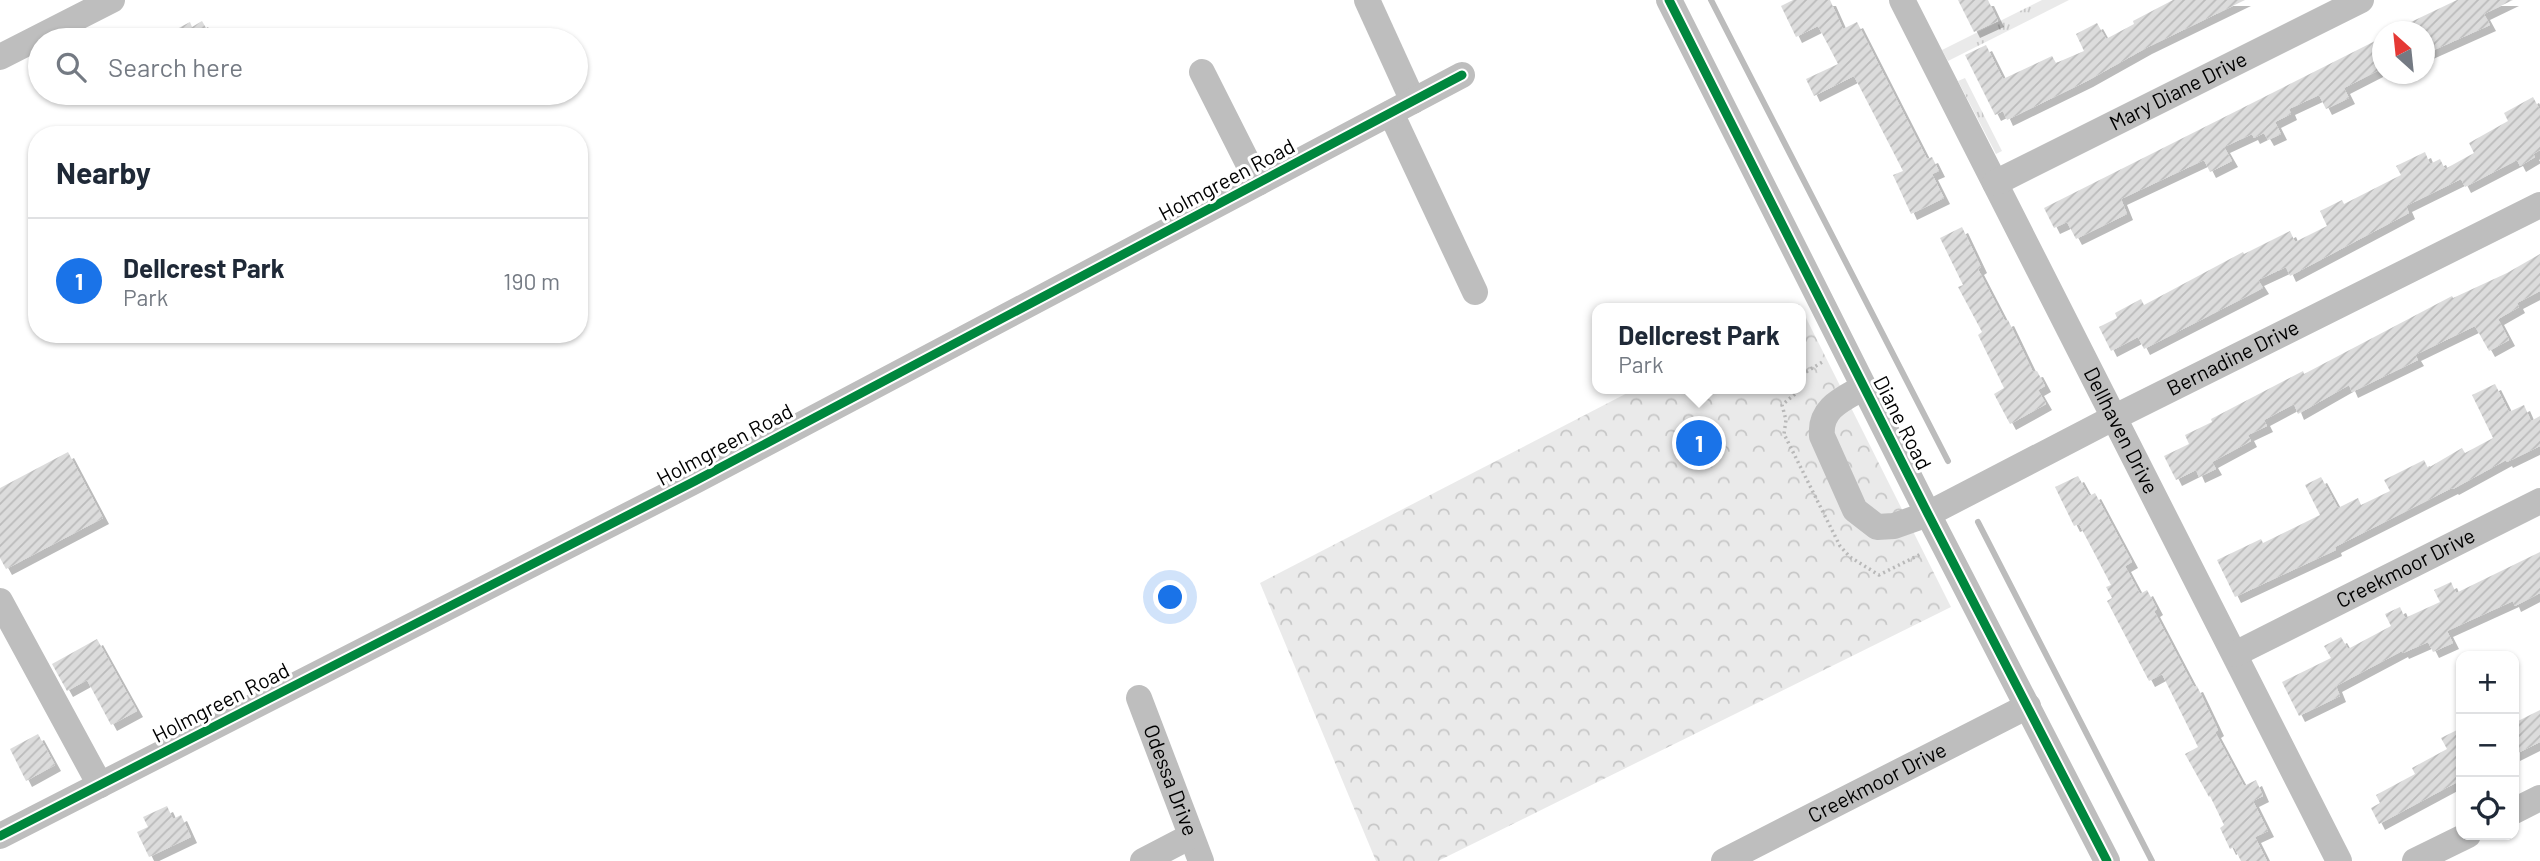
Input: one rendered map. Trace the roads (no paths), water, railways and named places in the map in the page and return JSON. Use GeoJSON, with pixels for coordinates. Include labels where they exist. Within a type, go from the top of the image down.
{"type":"FeatureCollection","features":[{"type":"Feature","properties":{"kind":"street"},"geometry":{"type":"LineString","coordinates":[[56,28],[110,0]]}},
{"type":"Feature","properties":{"kind":"street"},"geometry":{"type":"LineString","coordinates":[[1367,0],[1402,107],[1475,292]]}},
{"type":"Feature","properties":{"kind":"street","name":"Diane Road"},"geometry":{"type":"LineString","coordinates":[[1669,0],[1928,514],[2107,861]]}},
{"type":"Feature","properties":{"kind":"street","name":"Dellhaven Drive"},"geometry":{"type":"LineString","coordinates":[[1902,0],[2339,861]]}},
{"type":"Feature","properties":{"kind":"street","name":"Mary Diane Drive"},"geometry":{"type":"LineString","coordinates":[[1995,183],[2361,0]]}},
{"type":"Feature","properties":{"kind":"street"},"geometry":{"type":"LineString","coordinates":[[0,57],[28,42]]}},
{"type":"Feature","properties":{"kind":"street"},"geometry":{"type":"LineString","coordinates":[[1202,72],[1258,183]]}},
{"type":"Feature","properties":{"kind":"street","name":"Holmgreen Road"},"geometry":{"type":"LineString","coordinates":[[0,836],[695,481],[1462,75]]}},
{"type":"Feature","properties":{"kind":"street","name":"Bernadine Drive"},"geometry":{"type":"LineString","coordinates":[[1864,387],[1835,404],[1825,414],[1821,426],[1822,436],[1855,510],[1877,527],[1894,526],[1928,514],[2113,418],[2540,205]]}},
{"type":"Feature","properties":{"kind":"street","name":"Creekmoor Drive"},"geometry":{"type":"LineString","coordinates":[[2235,654],[2540,502]]}},
{"type":"Feature","properties":{"kind":"street"},"geometry":{"type":"LineString","coordinates":[[0,601],[100,785]]}},
{"type":"Feature","properties":{"kind":"street","name":"Odessa Drive"},"geometry":{"type":"LineString","coordinates":[[1139,698],[1201,861]]}},
{"type":"Feature","properties":{"kind":"street","name":"Creekmoor Drive"},"geometry":{"type":"LineString","coordinates":[[1724,861],[2028,706]]}},
{"type":"Feature","properties":{"kind":"street"},"geometry":{"type":"LineString","coordinates":[[2519,808],[2540,798]]}},
{"type":"Feature","properties":{"kind":"street"},"geometry":{"type":"LineString","coordinates":[[1143,861],[1191,836]]}},
{"type":"Feature","properties":{"kind":"street"},"geometry":{"type":"LineString","coordinates":[[2415,861],[2458,840]]}},
{"type":"Feature","properties":{"kind":"waterway"},"geometry":{"type":"LineString","coordinates":[[1711,0],[1948,461]]}},
{"type":"Feature","properties":{"kind":"waterway"},"geometry":{"type":"LineString","coordinates":[[1978,522],[2152,861]]}},
{"type":"Feature","properties":{"kind":"place","name":"Dellcrest Park"},"geometry":{"type":"Point","coordinates":[1699,443]}}]}
